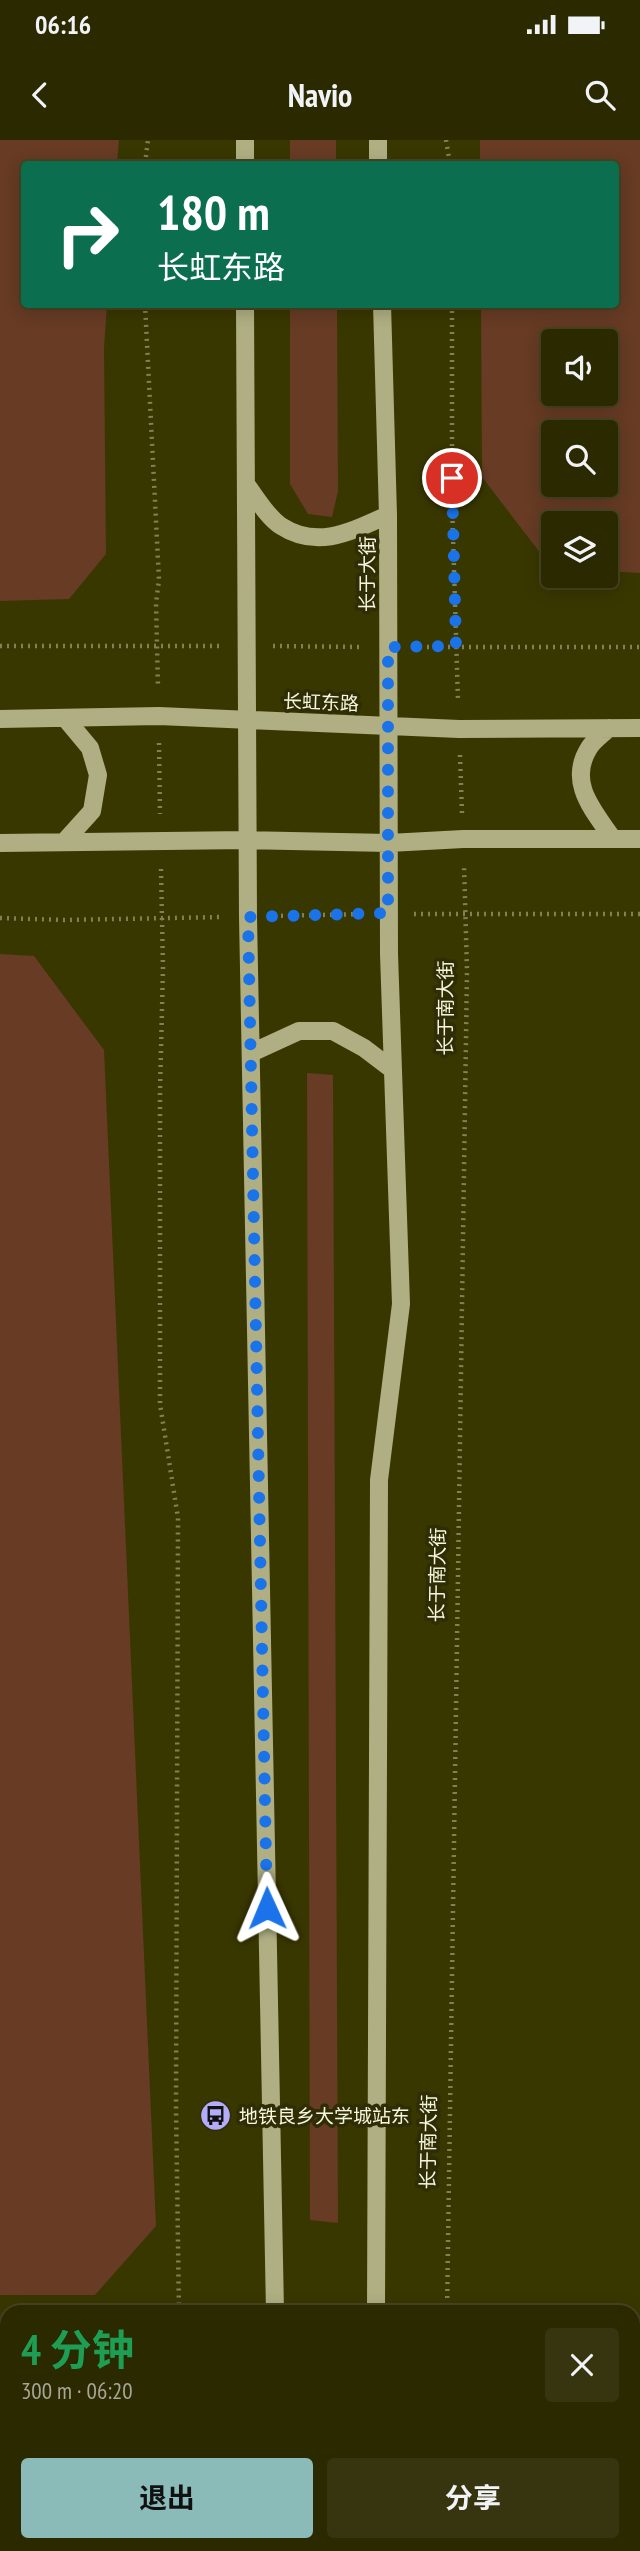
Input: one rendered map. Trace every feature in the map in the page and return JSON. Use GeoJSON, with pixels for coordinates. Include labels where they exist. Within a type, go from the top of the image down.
{"type":"FeatureCollection","features":[{"type":"Feature","properties":{"kind":"main road"},"geometry":{"type":"LineString","coordinates":[[244,140],[245,161]]}},
{"type":"Feature","properties":{"kind":"main road"},"geometry":{"type":"LineString","coordinates":[[378,140],[378,161]]}},
{"type":"Feature","properties":{"kind":"main road"},"geometry":{"type":"LineString","coordinates":[[245,308],[248,917],[275,2305]]}},
{"type":"Feature","properties":{"kind":"main road","name":"长于大街"},"geometry":{"type":"LineString","coordinates":[[382,308],[388,515],[389,843]]}},
{"type":"Feature","properties":{"kind":"main road"},"geometry":{"type":"LineString","coordinates":[[246,484],[279,525],[310,539],[341,535],[388,515]]}},
{"type":"Feature","properties":{"kind":"main road","name":"长虹东路"},"geometry":{"type":"LineString","coordinates":[[0,719],[159,716],[459,729],[640,728]]}},
{"type":"Feature","properties":{"kind":"main road"},"geometry":{"type":"LineString","coordinates":[[64,842],[92,811],[97,775],[90,748],[65,718]]}},
{"type":"Feature","properties":{"kind":"main road"},"geometry":{"type":"LineString","coordinates":[[609,728],[589,748],[579,776],[586,800],[613,839]]}},
{"type":"Feature","properties":{"kind":"main road"},"geometry":{"type":"LineString","coordinates":[[0,843],[247,840],[389,843],[463,839],[640,839]]}},
{"type":"Feature","properties":{"kind":"main road"},"geometry":{"type":"LineString","coordinates":[[376,2305],[379,1480],[401,1304],[388,913],[389,843]]}},
{"type":"Feature","properties":{"kind":"main road"},"geometry":{"type":"LineString","coordinates":[[251,1053],[299,1031],[333,1031],[393,1070]]}},
{"type":"Feature","properties":{"kind":"path"},"geometry":{"type":"LineString","coordinates":[[145,161],[148,140]]}},
{"type":"Feature","properties":{"kind":"path"},"geometry":{"type":"LineString","coordinates":[[446,140],[450,161]]}},
{"type":"Feature","properties":{"kind":"path"},"geometry":{"type":"LineString","coordinates":[[145,308],[159,580],[156,645],[163,968],[160,1091],[160,1404],[178,1518],[176,2106],[179,2305]]}},
{"type":"Feature","properties":{"kind":"path"},"geometry":{"type":"LineString","coordinates":[[452,308],[452,503],[463,839]]}},
{"type":"Feature","properties":{"kind":"path"},"geometry":{"type":"LineString","coordinates":[[0,646],[640,647]]}},
{"type":"Feature","properties":{"kind":"path","name":"长于南大街"},"geometry":{"type":"LineString","coordinates":[[447,2305],[467,971],[463,839]]}},
{"type":"Feature","properties":{"kind":"path"},"geometry":{"type":"LineString","coordinates":[[0,918],[248,917],[388,913],[640,914]]}},
{"type":"Feature","properties":{"kind":"shaded area"},"geometry":{"type":"Polygon","coordinates":[[[0,140],[119,140],[117,161],[21,161],[21,308],[107,308],[104,348],[106,554],[69,599],[0,601],[0,140]]]}},
{"type":"Feature","properties":{"kind":"shaded area"},"geometry":{"type":"Polygon","coordinates":[[[290,140],[336,140],[336,161],[290,161],[290,140]]]}},
{"type":"Feature","properties":{"kind":"shaded area"},"geometry":{"type":"Polygon","coordinates":[[[480,140],[640,140],[640,573],[618,572],[618,511],[541,511],[541,554],[482,477],[481,308],[619,308],[619,161],[480,161],[480,140]]]}},
{"type":"Feature","properties":{"kind":"shaded area"},"geometry":{"type":"Polygon","coordinates":[[[290,308],[337,308],[338,491],[332,517],[308,514],[290,484],[290,308]]]}},
{"type":"Feature","properties":{"kind":"shaded area"},"geometry":{"type":"Polygon","coordinates":[[[0,954],[34,956],[104,1050],[156,2226],[95,2295],[0,2295],[0,954]]]}},
{"type":"Feature","properties":{"kind":"shaded area"},"geometry":{"type":"Polygon","coordinates":[[[307,1073],[333,1075],[338,2223],[310,2220],[307,1073]]]}},
{"type":"Feature","properties":{"kind":"place","name":"地铁良乡大学城站东"},"geometry":{"type":"Point","coordinates":[216,2116]}},
{"type":"Feature","properties":{"kind":"route"},"geometry":{"type":"LineString","coordinates":[[267,1908],[248,917],[388,913],[388,647],[456,646],[452,478]]}}]}
